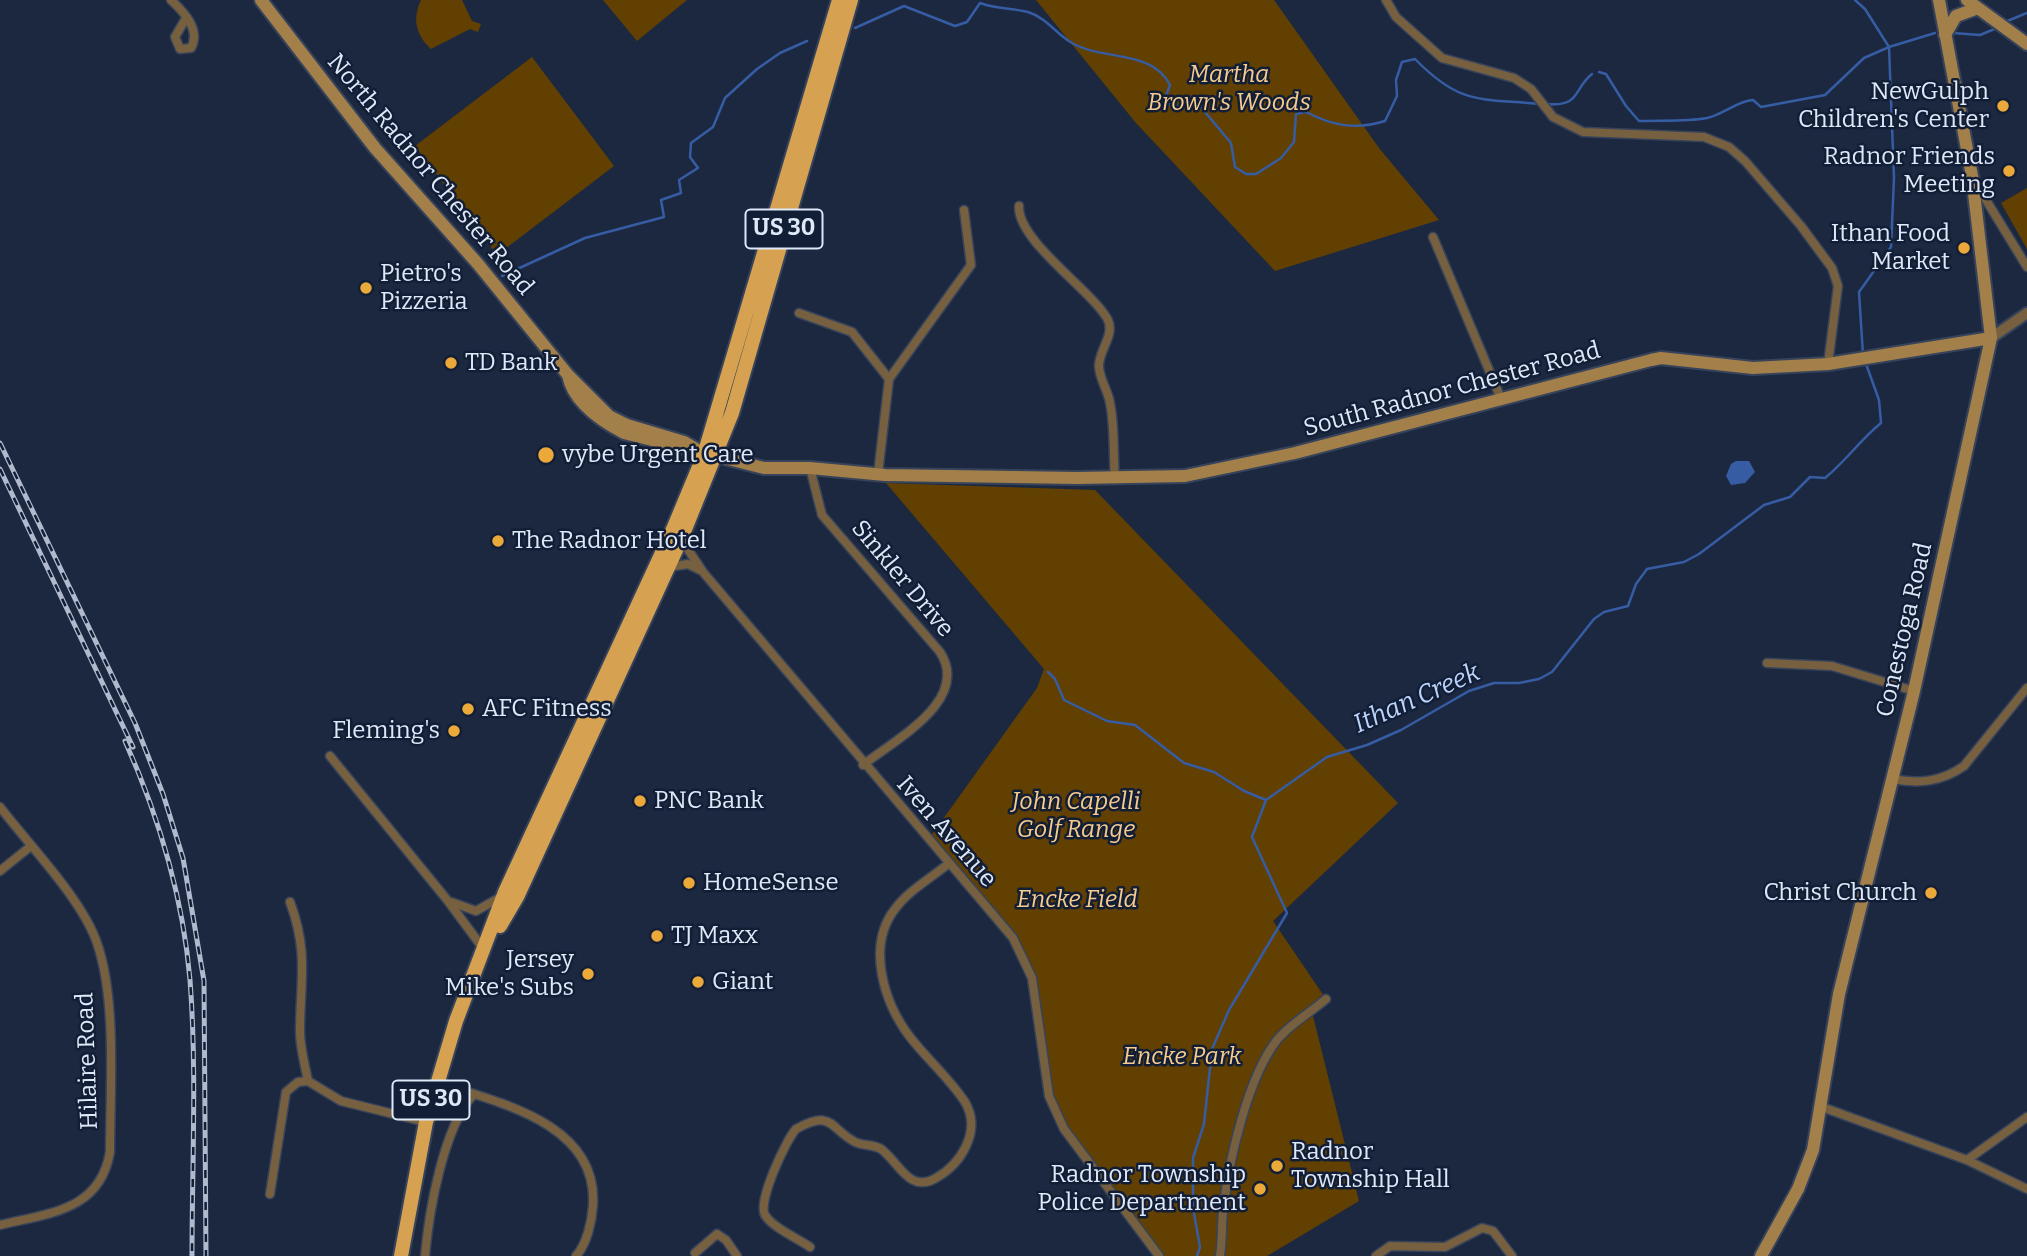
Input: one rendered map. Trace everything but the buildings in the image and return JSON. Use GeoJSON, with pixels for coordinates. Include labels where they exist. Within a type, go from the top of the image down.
{"type":"FeatureCollection","features":[{"type":"Feature","properties":{"kind":"highway","name":"US 30"},"geometry":{"type":"LineString","coordinates":[[485,951],[517,897],[681,540],[710,456],[839,0]]}},
{"type":"Feature","properties":{"kind":"highway","name":"US 30"},"geometry":{"type":"LineString","coordinates":[[401,1256],[426,1122],[453,1030],[505,892],[669,538],[710,456],[746,370],[765,292],[851,0]]}},
{"type":"Feature","properties":{"kind":"main road","name":"North Radnor Chester Road"},"geometry":{"type":"LineString","coordinates":[[261,0],[375,148],[478,264],[568,375],[609,416],[627,425],[684,442],[710,456],[764,468],[810,468],[878,474]]}},
{"type":"Feature","properties":{"kind":"main road","name":"Conestoga Road"},"geometry":{"type":"LineString","coordinates":[[1761,1256],[1798,1189],[1813,1150],[1839,994],[1914,691],[1991,338],[1972,176],[1939,0]]}},
{"type":"Feature","properties":{"kind":"main road"},"geometry":{"type":"LineString","coordinates":[[1945,35],[1956,16],[1973,4],[2027,44]]}},
{"type":"Feature","properties":{"kind":"main road","name":"South Radnor Chester Road"},"geometry":{"type":"LineString","coordinates":[[878,474],[1115,479],[1185,476],[1502,401],[1626,364],[1661,358],[1753,368],[1828,364],[1991,338]]}},
{"type":"Feature","properties":{"kind":"street"},"geometry":{"type":"LineString","coordinates":[[172,0],[186,18]]}},
{"type":"Feature","properties":{"kind":"street"},"geometry":{"type":"LineString","coordinates":[[1386,0],[1396,17],[1442,58],[1514,78],[1531,89],[1553,117],[1583,132],[1704,137],[1729,147],[1745,161],[1801,226],[1832,268],[1838,286],[1828,364]]}},
{"type":"Feature","properties":{"kind":"street"},"geometry":{"type":"LineString","coordinates":[[1972,176],[2027,267]]}},
{"type":"Feature","properties":{"kind":"street"},"geometry":{"type":"LineString","coordinates":[[1019,206],[1020,215],[1046,254],[1107,320],[1110,335],[1100,355],[1099,366],[1110,402],[1115,479]]}},
{"type":"Feature","properties":{"kind":"street"},"geometry":{"type":"LineString","coordinates":[[878,474],[889,379],[971,265],[964,210]]}},
{"type":"Feature","properties":{"kind":"street"},"geometry":{"type":"LineString","coordinates":[[1433,237],[1502,401]]}},
{"type":"Feature","properties":{"kind":"street"},"geometry":{"type":"LineString","coordinates":[[799,313],[852,332],[889,379]]}},
{"type":"Feature","properties":{"kind":"street","name":"South Radnor Chester Road"},"geometry":{"type":"LineString","coordinates":[[1991,338],[2027,313]]}},
{"type":"Feature","properties":{"kind":"street","name":"Sinkler Drive"},"geometry":{"type":"LineString","coordinates":[[810,468],[822,515],[940,652],[949,672],[947,691],[934,709],[863,765]]}},
{"type":"Feature","properties":{"kind":"street","name":"Iven Avenue"},"geometry":{"type":"LineString","coordinates":[[681,540],[703,572],[863,765],[1013,938],[1032,978],[1049,1096],[1064,1129],[1159,1256]]}},
{"type":"Feature","properties":{"kind":"street"},"geometry":{"type":"LineString","coordinates":[[668,568],[688,564],[703,572]]}},
{"type":"Feature","properties":{"kind":"street"},"geometry":{"type":"LineString","coordinates":[[1767,663],[1832,666],[1914,691]]}},
{"type":"Feature","properties":{"kind":"street"},"geometry":{"type":"LineString","coordinates":[[1892,779],[1913,783],[1950,776],[1964,766],[2027,688]]}},
{"type":"Feature","properties":{"kind":"street"},"geometry":{"type":"LineString","coordinates":[[330,756],[449,901],[485,951]]}},
{"type":"Feature","properties":{"kind":"street","name":"Hilaire Road"},"geometry":{"type":"LineString","coordinates":[[0,807],[83,914],[97,943],[106,991],[110,1152],[104,1177],[76,1204],[0,1225]]}},
{"type":"Feature","properties":{"kind":"street"},"geometry":{"type":"LineString","coordinates":[[0,871],[31,846]]}},
{"type":"Feature","properties":{"kind":"street"},"geometry":{"type":"LineString","coordinates":[[810,1247],[766,1217],[763,1209],[766,1191],[796,1129],[822,1120],[832,1122],[855,1142],[883,1151],[905,1175],[917,1182],[936,1178],[958,1161],[966,1148],[970,1129],[967,1105],[901,1025],[887,990],[879,954],[881,936],[895,909],[948,864]]}},
{"type":"Feature","properties":{"kind":"street"},"geometry":{"type":"LineString","coordinates":[[449,901],[476,911],[492,904],[505,892]]}},
{"type":"Feature","properties":{"kind":"street"},"geometry":{"type":"LineString","coordinates":[[290,902],[303,942],[305,973],[300,1034],[308,1081]]}},
{"type":"Feature","properties":{"kind":"street"},"geometry":{"type":"LineString","coordinates":[[1220,1256],[1224,1228],[1223,1206],[1233,1147],[1260,1072],[1277,1040],[1326,999]]}},
{"type":"Feature","properties":{"kind":"street"},"geometry":{"type":"LineString","coordinates":[[270,1194],[286,1092],[298,1082],[308,1081],[341,1101],[426,1122]]}},
{"type":"Feature","properties":{"kind":"street"},"geometry":{"type":"LineString","coordinates":[[436,1082],[508,1104],[549,1126],[572,1145],[583,1160],[591,1182],[593,1206],[591,1221],[576,1256]]}},
{"type":"Feature","properties":{"kind":"street"},"geometry":{"type":"LineString","coordinates":[[425,1256],[430,1211],[454,1122],[473,1095]]}},
{"type":"Feature","properties":{"kind":"street"},"geometry":{"type":"LineString","coordinates":[[1822,1107],[1967,1160],[2027,1189]]}},
{"type":"Feature","properties":{"kind":"street"},"geometry":{"type":"LineString","coordinates":[[1967,1160],[2027,1117]]}},
{"type":"Feature","properties":{"kind":"street"},"geometry":{"type":"LineString","coordinates":[[1376,1256],[1390,1246],[1445,1247],[1482,1228],[1493,1231],[1512,1256]]}},
{"type":"Feature","properties":{"kind":"street"},"geometry":{"type":"LineString","coordinates":[[695,1252],[717,1234],[726,1240],[737,1256]]}},
{"type":"Feature","properties":{"kind":"green space"},"geometry":{"type":"Polygon","coordinates":[[[421,0],[462,0],[472,21],[481,24],[478,32],[470,29],[431,49],[417,26],[421,0]]]}},
{"type":"Feature","properties":{"kind":"green space"},"geometry":{"type":"Polygon","coordinates":[[[603,0],[687,0],[637,41],[603,0]]]}},
{"type":"Feature","properties":{"kind":"green space","name":"Martha Brown's Woods"},"geometry":{"type":"Polygon","coordinates":[[[1036,0],[1274,0],[1379,148],[1439,220],[1275,271],[1136,123],[1036,0]]]}},
{"type":"Feature","properties":{"kind":"green space"},"geometry":{"type":"Polygon","coordinates":[[[532,57],[614,166],[497,255],[415,146],[532,57]]]}},
{"type":"Feature","properties":{"kind":"green space"},"geometry":{"type":"Polygon","coordinates":[[[2027,188],[2027,249],[2001,203],[2027,188]]]}},
{"type":"Feature","properties":{"kind":"green space","name":"Encke Park"},"geometry":{"type":"Polygon","coordinates":[[[886,483],[1095,490],[1398,803],[1273,921],[1326,999],[1312,1012],[1359,1201],[1267,1256],[1159,1256],[1064,1129],[1049,1096],[1032,978],[1013,938],[928,840],[1037,688],[1044,669],[886,483]]]}},
{"type":"Feature","properties":{"kind":"water"},"geometry":{"type":"Polygon","coordinates":[[[1736,461],[1749,461],[1755,472],[1745,483],[1731,485],[1726,476],[1731,464],[1736,461]]]}},
{"type":"Feature","properties":{"kind":"waterway"},"geometry":{"type":"LineString","coordinates":[[1855,0],[1865,9],[1889,47]]}},
{"type":"Feature","properties":{"kind":"waterway"},"geometry":{"type":"LineString","coordinates":[[980,3],[1028,12],[1041,18],[1072,43],[1151,66],[1162,74],[1170,85],[1166,96],[1171,106],[1200,106],[1231,143],[1235,167],[1246,174],[1256,174],[1281,158],[1294,142],[1296,114],[1306,112],[1326,121],[1354,126],[1385,121],[1397,96],[1396,80],[1402,62],[1415,59],[1446,85],[1472,97],[1540,104]]}},
{"type":"Feature","properties":{"kind":"waterway"},"geometry":{"type":"LineString","coordinates":[[855,28],[904,6],[955,26],[967,22],[980,3]]}},
{"type":"Feature","properties":{"kind":"waterway","name":"Ithan Creek"},"geometry":{"type":"LineString","coordinates":[[2005,22],[2027,13]]}},
{"type":"Feature","properties":{"kind":"waterway","name":"Ithan Creek"},"geometry":{"type":"LineString","coordinates":[[1953,33],[1980,35],[1997,28]]}},
{"type":"Feature","properties":{"kind":"waterway"},"geometry":{"type":"LineString","coordinates":[[1599,72],[1606,74],[1639,121],[1699,119],[1713,116],[1747,101],[1753,100],[1761,107],[1825,95],[1864,58],[1935,33]]}},
{"type":"Feature","properties":{"kind":"waterway"},"geometry":{"type":"LineString","coordinates":[[502,276],[585,238],[664,217],[661,200],[681,193],[679,180],[698,168],[690,157],[691,143],[713,127],[725,98],[757,69],[780,53],[807,41]]}},
{"type":"Feature","properties":{"kind":"waterway","name":"Ithan Creek"},"geometry":{"type":"LineString","coordinates":[[1863,355],[1859,292],[1891,247],[1894,178],[1889,47]]}},
{"type":"Feature","properties":{"kind":"waterway"},"geometry":{"type":"LineString","coordinates":[[1547,104],[1566,103],[1571,100],[1592,74]]}},
{"type":"Feature","properties":{"kind":"waterway","name":"Ithan Creek"},"geometry":{"type":"LineString","coordinates":[[1197,1256],[1200,1247],[1193,1208],[1193,1158],[1204,1124],[1212,1049],[1229,1010],[1287,913],[1252,837],[1266,800],[1327,757],[1367,745],[1401,730],[1469,691],[1494,683],[1519,683],[1539,679],[1552,672],[1594,619],[1604,612],[1628,606],[1636,584],[1647,569],[1684,562],[1699,554],[1764,505],[1790,497],[1810,477],[1825,478],[1881,423],[1879,400],[1865,361]]}},
{"type":"Feature","properties":{"kind":"waterway"},"geometry":{"type":"LineString","coordinates":[[1048,672],[1055,679],[1064,700],[1107,721],[1135,725],[1184,763],[1214,772],[1244,791],[1266,800]]}},
{"type":"Feature","properties":{"kind":"railway"},"geometry":{"type":"LineString","coordinates":[[0,443],[135,723],[163,794],[183,858],[204,981],[206,1256]]}},
{"type":"Feature","properties":{"kind":"railway"},"geometry":{"type":"LineString","coordinates":[[0,469],[133,747]]}},
{"type":"Feature","properties":{"kind":"railway"},"geometry":{"type":"LineString","coordinates":[[125,741],[149,799],[168,858],[187,949],[193,1048],[192,1256]]}},
{"type":"Feature","properties":{"kind":"place","name":"NewGulph Children's Center"},"geometry":{"type":"Point","coordinates":[2003,106]}},
{"type":"Feature","properties":{"kind":"place","name":"Radnor Friends Meeting"},"geometry":{"type":"Point","coordinates":[2009,171]}},
{"type":"Feature","properties":{"kind":"place","name":"Ithan Food Market"},"geometry":{"type":"Point","coordinates":[1964,248]}},
{"type":"Feature","properties":{"kind":"place","name":"Pietro's Pizzeria"},"geometry":{"type":"Point","coordinates":[366,288]}},
{"type":"Feature","properties":{"kind":"place","name":"TD Bank"},"geometry":{"type":"Point","coordinates":[451,363]}},
{"type":"Feature","properties":{"kind":"place","name":"vybe Urgent Care"},"geometry":{"type":"Point","coordinates":[546,455]}},
{"type":"Feature","properties":{"kind":"place","name":"The Radnor Hotel"},"geometry":{"type":"Point","coordinates":[498,541]}},
{"type":"Feature","properties":{"kind":"place","name":"AFC Fitness"},"geometry":{"type":"Point","coordinates":[468,709]}},
{"type":"Feature","properties":{"kind":"place","name":"Fleming's"},"geometry":{"type":"Point","coordinates":[454,731]}},
{"type":"Feature","properties":{"kind":"place","name":"PNC Bank"},"geometry":{"type":"Point","coordinates":[640,801]}},
{"type":"Feature","properties":{"kind":"place","name":"HomeSense"},"geometry":{"type":"Point","coordinates":[689,883]}},
{"type":"Feature","properties":{"kind":"place","name":"Christ Church"},"geometry":{"type":"Point","coordinates":[1931,893]}},
{"type":"Feature","properties":{"kind":"place","name":"TJ Maxx"},"geometry":{"type":"Point","coordinates":[657,936]}},
{"type":"Feature","properties":{"kind":"place","name":"Jersey Mike's Subs"},"geometry":{"type":"Point","coordinates":[588,974]}},
{"type":"Feature","properties":{"kind":"place","name":"Giant"},"geometry":{"type":"Point","coordinates":[698,982]}},
{"type":"Feature","properties":{"kind":"place","name":"Radnor Township Hall"},"geometry":{"type":"Point","coordinates":[1277,1166]}},
{"type":"Feature","properties":{"kind":"place","name":"Radnor Township Police Department"},"geometry":{"type":"Point","coordinates":[1260,1189]}},
{"type":"Feature","properties":{"kind":"park label","name":"John Capelli Golf Range"},"geometry":{"type":"Point","coordinates":[1076,816]}},
{"type":"Feature","properties":{"kind":"park label","name":"Encke Field"},"geometry":{"type":"Point","coordinates":[1077,900]}}]}
